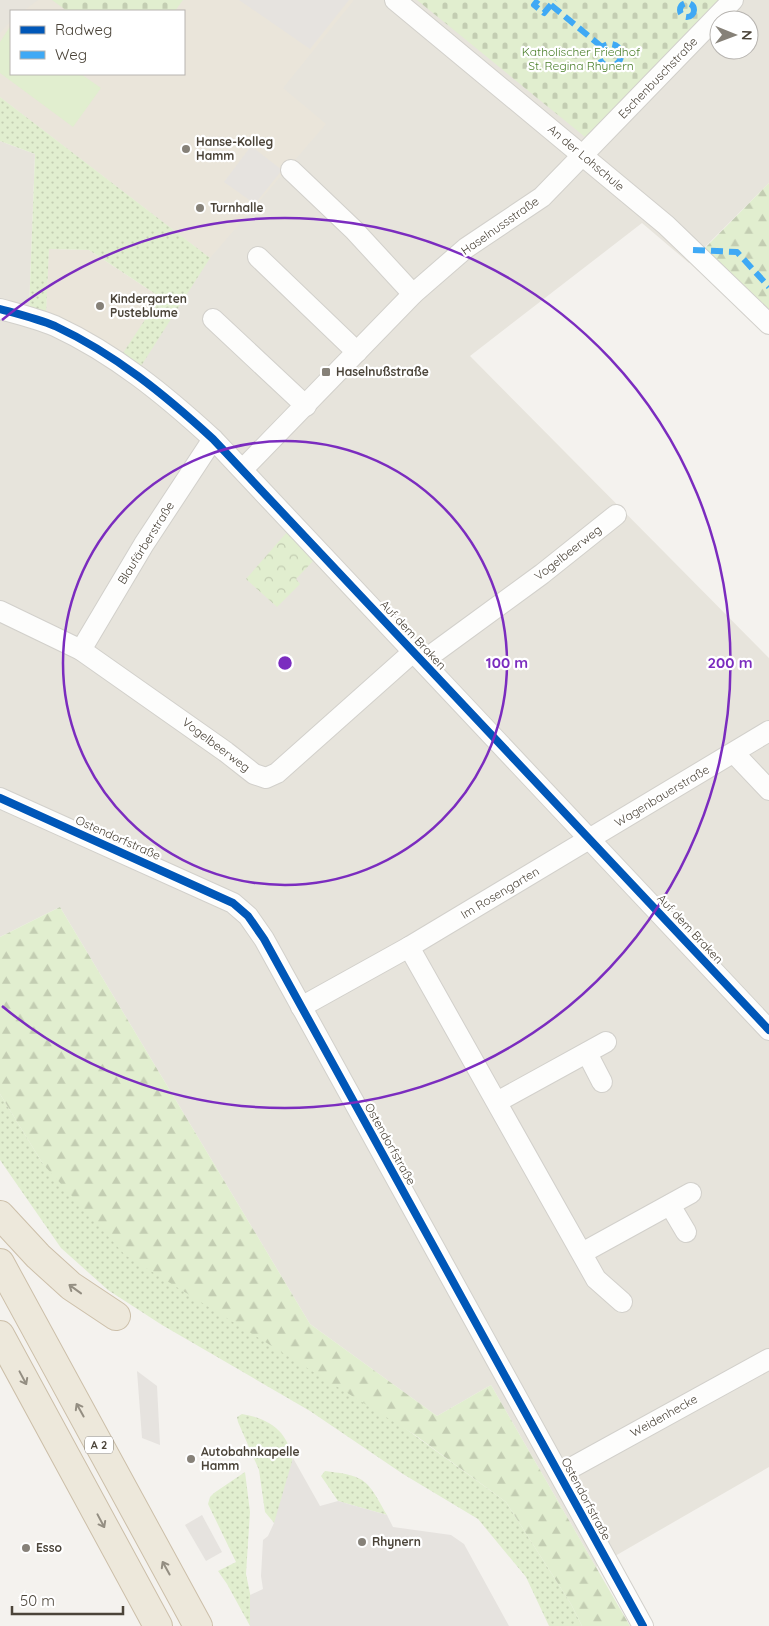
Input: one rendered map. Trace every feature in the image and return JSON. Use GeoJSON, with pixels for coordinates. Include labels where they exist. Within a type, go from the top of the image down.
{"type":"FeatureCollection","features":[{"type":"Feature","properties":{"kind":"highway"},"geometry":{"type":"LineString","coordinates":[[0,1214],[38,1256],[71,1286],[116,1316]]}},
{"type":"Feature","properties":{"kind":"highway","name":"A 2"},"geometry":{"type":"LineString","coordinates":[[0,1263],[198,1626]]}},
{"type":"Feature","properties":{"kind":"highway","name":"A 2"},"geometry":{"type":"LineString","coordinates":[[0,1335],[158,1626]]}},
{"type":"Feature","properties":{"kind":"street","name":"An der Lohschule"},"geometry":{"type":"LineString","coordinates":[[395,0],[666,225],[769,324]]}},
{"type":"Feature","properties":{"kind":"street","name":"Eschenbuschstraße"},"geometry":{"type":"LineString","coordinates":[[583,156],[733,0]]}},
{"type":"Feature","properties":{"kind":"street","name":"Haselnussstraße"},"geometry":{"type":"LineString","coordinates":[[243,469],[413,294],[466,248],[542,197],[583,156]]}},
{"type":"Feature","properties":{"kind":"street"},"geometry":{"type":"LineString","coordinates":[[291,170],[354,230],[413,294]]}},
{"type":"Feature","properties":{"kind":"street"},"geometry":{"type":"LineString","coordinates":[[258,257],[357,352]]}},
{"type":"Feature","properties":{"kind":"street","name":"Auf dem Braken"},"geometry":{"type":"LineString","coordinates":[[0,309],[54,326],[124,365],[169,399],[214,439],[769,1030]]}},
{"type":"Feature","properties":{"kind":"street"},"geometry":{"type":"LineString","coordinates":[[213,318],[306,406]]}},
{"type":"Feature","properties":{"kind":"street","name":"Blaufärberstraße"},"geometry":{"type":"LineString","coordinates":[[81,650],[144,544],[214,439]]}},
{"type":"Feature","properties":{"kind":"street","name":"Vogelbeerweg"},"geometry":{"type":"LineString","coordinates":[[0,611],[81,650],[226,752],[254,774],[266,778],[277,773],[418,657],[542,574],[616,515]]}},
{"type":"Feature","properties":{"kind":"street","name":"Wagenbauerstraße"},"geometry":{"type":"LineString","coordinates":[[590,839],[769,731]]}},
{"type":"Feature","properties":{"kind":"street"},"geometry":{"type":"LineString","coordinates":[[734,753],[769,790]]}},
{"type":"Feature","properties":{"kind":"street","name":"Ostendorfstraße"},"geometry":{"type":"LineString","coordinates":[[0,798],[233,903],[248,916],[264,939],[643,1626]]}},
{"type":"Feature","properties":{"kind":"street","name":"Im Rosengarten"},"geometry":{"type":"LineString","coordinates":[[301,1007],[409,947],[590,839]]}},
{"type":"Feature","properties":{"kind":"street"},"geometry":{"type":"LineString","coordinates":[[409,947],[596,1279],[622,1302]]}},
{"type":"Feature","properties":{"kind":"street"},"geometry":{"type":"LineString","coordinates":[[497,1102],[606,1042]]}},
{"type":"Feature","properties":{"kind":"street"},"geometry":{"type":"LineString","coordinates":[[586,1053],[602,1082]]}},
{"type":"Feature","properties":{"kind":"street"},"geometry":{"type":"LineString","coordinates":[[582,1253],[691,1193]]}},
{"type":"Feature","properties":{"kind":"street"},"geometry":{"type":"LineString","coordinates":[[670,1205],[686,1232]]}},
{"type":"Feature","properties":{"kind":"street","name":"Weidenhecke"},"geometry":{"type":"LineString","coordinates":[[560,1474],[769,1359]]}},
{"type":"Feature","properties":{"kind":"shaded area"},"geometry":{"type":"Polygon","coordinates":[[[0,0],[769,0],[769,183],[689,263],[642,223],[470,356],[769,658],[769,1467],[596,1567],[491,1385],[437,1416],[310,1324],[60,907],[0,937],[0,141],[35,154],[29,310],[46,315],[49,249],[160,297],[124,353],[210,258],[0,97],[0,0]]]}},
{"type":"Feature","properties":{"kind":"shaded area"},"geometry":{"type":"Polygon","coordinates":[[[38,0],[52,0],[66,10],[24,10],[38,0]]]}},
{"type":"Feature","properties":{"kind":"shaded area","name":"Hanse-Kolleg Hamm"},"geometry":{"type":"Polygon","coordinates":[[[183,0],[354,0],[283,88],[326,124],[210,258],[0,97],[0,33],[10,22],[10,75],[185,75],[185,10],[176,10],[183,0]]]}},
{"type":"Feature","properties":{"kind":"shaded area"},"geometry":{"type":"Polygon","coordinates":[[[239,0],[349,0],[310,49],[239,0]]]}},
{"type":"Feature","properties":{"kind":"shaded area"},"geometry":{"type":"Polygon","coordinates":[[[251,146],[282,170],[255,204],[224,182],[251,146]]]}},
{"type":"Feature","properties":{"kind":"shaded area","name":"Kindergarten Pusteblume"},"geometry":{"type":"Polygon","coordinates":[[[49,249],[89,250],[160,297],[123,353],[90,334],[46,315],[49,249]]]}},
{"type":"Feature","properties":{"kind":"shaded area"},"geometry":{"type":"Polygon","coordinates":[[[137,1371],[157,1386],[160,1445],[142,1438],[137,1371]]]}},
{"type":"Feature","properties":{"kind":"shaded area","name":"Rhynern"},"geometry":{"type":"Polygon","coordinates":[[[293,1458],[320,1506],[338,1501],[387,1515],[393,1527],[451,1535],[464,1544],[509,1626],[250,1626],[250,1595],[263,1589],[261,1576],[263,1540],[268,1536],[274,1523],[293,1458]]]}},
{"type":"Feature","properties":{"kind":"shaded area"},"geometry":{"type":"Polygon","coordinates":[[[202,1515],[222,1552],[206,1561],[185,1525],[202,1515]]]}},
{"type":"Feature","properties":{"kind":"green space"},"geometry":{"type":"Polygon","coordinates":[[[52,0],[183,0],[176,10],[66,10],[52,0]]]}},
{"type":"Feature","properties":{"kind":"green space","name":"Katholischer Friedhof St. Regina Rhynern"},"geometry":{"type":"Polygon","coordinates":[[[417,0],[721,0],[585,137],[417,0]]]}},
{"type":"Feature","properties":{"kind":"green space"},"geometry":{"type":"Polygon","coordinates":[[[10,27],[10,75],[82,75],[101,88],[73,127],[0,73],[0,42],[10,27]]]}},
{"type":"Feature","properties":{"kind":"green space"},"geometry":{"type":"Polygon","coordinates":[[[0,97],[210,258],[141,366],[123,353],[160,297],[89,250],[49,249],[46,315],[29,310],[35,154],[0,141],[0,97]]]}},
{"type":"Feature","properties":{"kind":"green space"},"geometry":{"type":"Polygon","coordinates":[[[769,183],[769,314],[704,249],[769,183]]]}},
{"type":"Feature","properties":{"kind":"green space"},"geometry":{"type":"Polygon","coordinates":[[[288,531],[315,559],[296,579],[300,584],[277,607],[246,579],[288,531]]]}},
{"type":"Feature","properties":{"kind":"green space"},"geometry":{"type":"Polygon","coordinates":[[[60,907],[310,1324],[437,1416],[491,1385],[630,1626],[582,1626],[571,1604],[506,1502],[415,1435],[125,1255],[43,1164],[0,1094],[0,937],[60,907]]]}},
{"type":"Feature","properties":{"kind":"green space"},"geometry":{"type":"Polygon","coordinates":[[[0,1094],[43,1164],[506,1502],[571,1604],[582,1626],[549,1626],[526,1577],[478,1519],[403,1474],[310,1411],[162,1325],[108,1290],[61,1248],[0,1160],[0,1094]]]}},
{"type":"Feature","properties":{"kind":"green space"},"geometry":{"type":"Polygon","coordinates":[[[242,1414],[262,1419],[277,1429],[283,1435],[291,1452],[293,1463],[275,1524],[265,1512],[259,1470],[238,1422],[237,1417],[242,1414]]]}},
{"type":"Feature","properties":{"kind":"green space"},"geometry":{"type":"Polygon","coordinates":[[[325,1471],[349,1475],[364,1481],[375,1494],[387,1515],[338,1501],[321,1476],[325,1471]]]}},
{"type":"Feature","properties":{"kind":"green space"},"geometry":{"type":"Polygon","coordinates":[[[245,1472],[250,1512],[246,1574],[253,1608],[252,1626],[250,1626],[218,1571],[236,1562],[208,1504],[210,1497],[214,1493],[245,1472]]]}},
{"type":"Feature","properties":{"kind":"marked path"},"geometry":{"type":"LineString","coordinates":[[538,0],[534,5],[544,13],[555,0]]}},
{"type":"Feature","properties":{"kind":"marked path"},"geometry":{"type":"LineString","coordinates":[[687,3],[692,5],[694,10],[692,15],[687,17],[682,15],[680,10],[682,5],[687,3]]}},
{"type":"Feature","properties":{"kind":"marked path"},"geometry":{"type":"LineString","coordinates":[[551,5],[602,47]]}},
{"type":"Feature","properties":{"kind":"marked path"},"geometry":{"type":"LineString","coordinates":[[610,44],[618,47],[621,55],[618,63],[610,66],[602,63],[599,55],[602,47],[610,44]]}},
{"type":"Feature","properties":{"kind":"marked path"},"geometry":{"type":"LineString","coordinates":[[693,250],[737,252],[769,287]]}},
{"type":"Feature","properties":{"kind":"cycle path"},"geometry":{"type":"LineString","coordinates":[[0,309],[55,326],[98,349],[158,391],[213,439],[769,1030]]}},
{"type":"Feature","properties":{"kind":"cycle path"},"geometry":{"type":"LineString","coordinates":[[0,798],[233,903],[248,916],[264,939],[643,1626]]}},
{"type":"Feature","properties":{"kind":"place","name":"Hanse-Kolleg Hamm"},"geometry":{"type":"Point","coordinates":[186,149]}},
{"type":"Feature","properties":{"kind":"place","name":"Turnhalle"},"geometry":{"type":"Point","coordinates":[200,208]}},
{"type":"Feature","properties":{"kind":"place","name":"Kindergarten Pusteblume"},"geometry":{"type":"Point","coordinates":[100,306]}},
{"type":"Feature","properties":{"kind":"place","name":"Haselnußstraße"},"geometry":{"type":"Point","coordinates":[326,372]}},
{"type":"Feature","properties":{"kind":"place","name":"Autobahnkapelle Hamm"},"geometry":{"type":"Point","coordinates":[191,1459]}},
{"type":"Feature","properties":{"kind":"place","name":"Rhynern"},"geometry":{"type":"Point","coordinates":[362,1542]}},
{"type":"Feature","properties":{"kind":"place","name":"Esso"},"geometry":{"type":"Point","coordinates":[26,1548]}}]}
